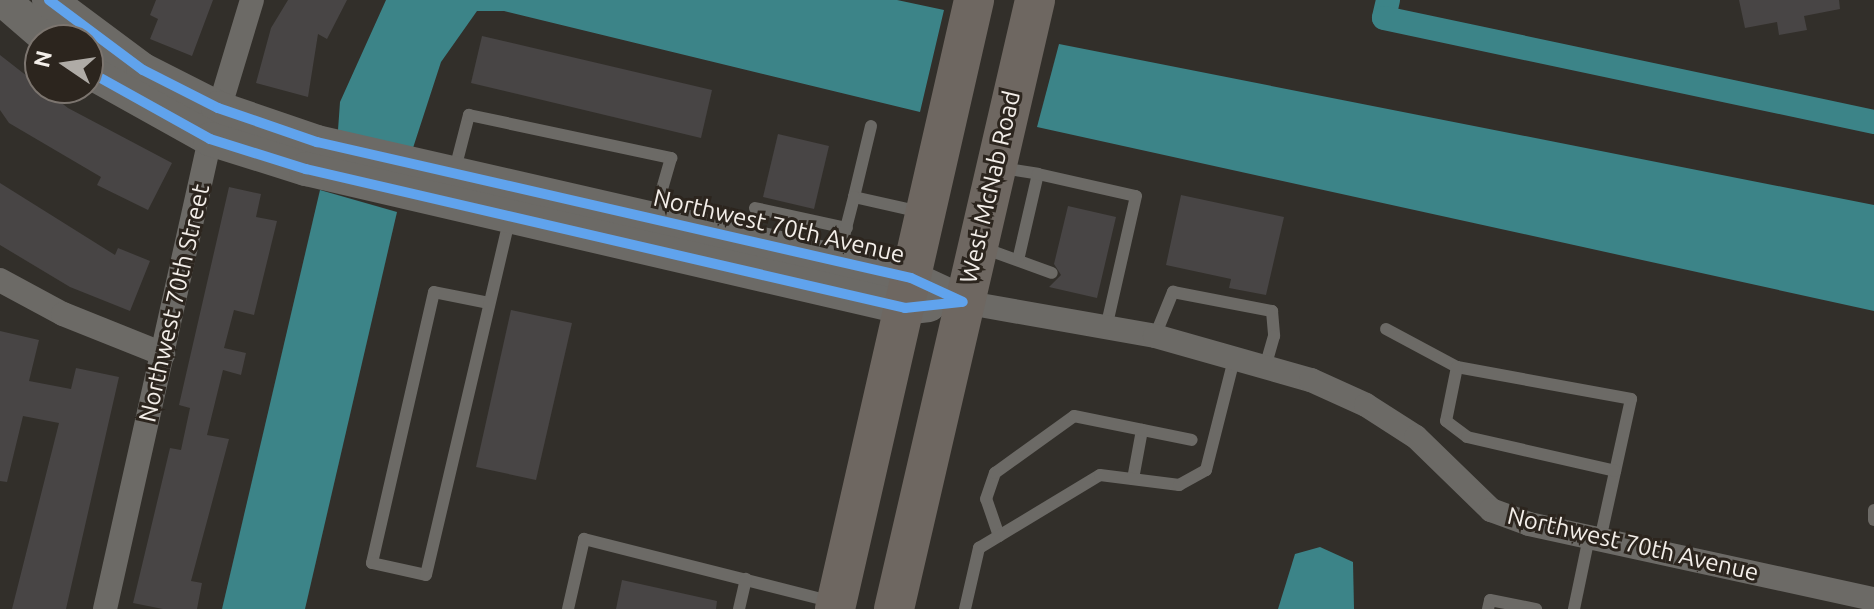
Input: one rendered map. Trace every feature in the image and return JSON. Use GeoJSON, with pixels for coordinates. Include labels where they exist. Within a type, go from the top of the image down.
{"type":"FeatureCollection","features":[{"type":"Feature","properties":{"kind":"main road","name":"West McNab Road"},"geometry":{"type":"LineString","coordinates":[[894,609],[1035,0]]}},
{"type":"Feature","properties":{"kind":"main road"},"geometry":{"type":"LineString","coordinates":[[836,606],[974,3]]}},
{"type":"Feature","properties":{"kind":"street"},"geometry":{"type":"LineString","coordinates":[[3,0],[31,24]]}},
{"type":"Feature","properties":{"kind":"street","name":"Northwest 70th Avenue"},"geometry":{"type":"LineString","coordinates":[[49,0],[214,124]]}},
{"type":"Feature","properties":{"kind":"street","name":"Northwest 70th Street"},"geometry":{"type":"LineString","coordinates":[[105,609],[214,124],[252,0]]}},
{"type":"Feature","properties":{"kind":"street","name":"Northwest 70th Avenue"},"geometry":{"type":"LineString","coordinates":[[104,78],[214,124],[317,142],[451,187],[510,217],[908,293],[1155,336],[1265,367],[1366,405],[1416,437],[1491,510],[1595,538],[1874,599]]}},
{"type":"Feature","properties":{"kind":"street","name":"Northwest 70th Avenue"},"geometry":{"type":"LineString","coordinates":[[451,187],[654,217],[837,262],[908,293]]}},
{"type":"Feature","properties":{"kind":"street"},"geometry":{"type":"LineString","coordinates":[[0,280],[63,314],[163,354]]}},
{"type":"Feature","properties":{"kind":"lane"},"geometry":{"type":"LineString","coordinates":[[451,187],[469,115],[671,158],[654,217]]}},
{"type":"Feature","properties":{"kind":"lane"},"geometry":{"type":"LineString","coordinates":[[837,262],[871,126]]}},
{"type":"Feature","properties":{"kind":"lane"},"geometry":{"type":"LineString","coordinates":[[998,150],[1038,174],[1136,196],[1106,328]]}},
{"type":"Feature","properties":{"kind":"lane"},"geometry":{"type":"LineString","coordinates":[[1019,256],[1038,174]]}},
{"type":"Feature","properties":{"kind":"lane"},"geometry":{"type":"LineString","coordinates":[[854,197],[927,213]]}},
{"type":"Feature","properties":{"kind":"lane"},"geometry":{"type":"LineString","coordinates":[[755,208],[847,228]]}},
{"type":"Feature","properties":{"kind":"lane"},"geometry":{"type":"LineString","coordinates":[[489,303],[434,292],[372,563],[426,575],[510,217]]}},
{"type":"Feature","properties":{"kind":"lane"},"geometry":{"type":"LineString","coordinates":[[976,246],[1019,256],[1052,273]]}},
{"type":"Feature","properties":{"kind":"lane"},"geometry":{"type":"LineString","coordinates":[[1100,287],[1114,291]]}},
{"type":"Feature","properties":{"kind":"lane"},"geometry":{"type":"LineString","coordinates":[[1155,336],[1173,292],[1272,311],[1274,336],[1265,367]]}},
{"type":"Feature","properties":{"kind":"lane"},"geometry":{"type":"LineString","coordinates":[[1386,329],[1457,367],[1631,399],[1615,471],[1574,609]]}},
{"type":"Feature","properties":{"kind":"lane"},"geometry":{"type":"LineString","coordinates":[[965,609],[979,548],[1100,475],[1179,485],[1206,470],[1234,359]]}},
{"type":"Feature","properties":{"kind":"lane"},"geometry":{"type":"LineString","coordinates":[[1457,367],[1446,421],[1467,437],[1615,471]]}},
{"type":"Feature","properties":{"kind":"lane"},"geometry":{"type":"LineString","coordinates":[[999,536],[986,499],[995,473],[1074,416],[1192,440]]}},
{"type":"Feature","properties":{"kind":"lane"},"geometry":{"type":"LineString","coordinates":[[1133,479],[1142,430]]}},
{"type":"Feature","properties":{"kind":"lane"},"geometry":{"type":"LineString","coordinates":[[1874,510],[1874,520]]}},
{"type":"Feature","properties":{"kind":"lane"},"geometry":{"type":"LineString","coordinates":[[568,609],[584,539],[746,579],[836,606]]}},
{"type":"Feature","properties":{"kind":"lane"},"geometry":{"type":"LineString","coordinates":[[739,609],[746,579]]}},
{"type":"Feature","properties":{"kind":"lane"},"geometry":{"type":"LineString","coordinates":[[1488,609],[1490,600],[1536,609]]}},
{"type":"Feature","properties":{"kind":"water"},"geometry":{"type":"Polygon","coordinates":[[[386,0],[897,0],[944,10],[920,112],[504,11],[477,11],[441,62],[412,151],[338,130],[340,102],[386,0]]]}},
{"type":"Feature","properties":{"kind":"water"},"geometry":{"type":"Polygon","coordinates":[[[1059,44],[1874,205],[1874,311],[1037,127],[1059,44]]]}},
{"type":"Feature","properties":{"kind":"water"},"geometry":{"type":"Polygon","coordinates":[[[320,190],[397,212],[305,609],[222,609],[320,190]]]}},
{"type":"Feature","properties":{"kind":"water"},"geometry":{"type":"Polygon","coordinates":[[[1320,547],[1353,562],[1354,609],[1278,609],[1295,554],[1320,547]]]}},
{"type":"Feature","properties":{"kind":"building"},"geometry":{"type":"Polygon","coordinates":[[[156,0],[213,0],[192,56],[150,39],[158,19],[150,15],[156,0]]]}},
{"type":"Feature","properties":{"kind":"building"},"geometry":{"type":"Polygon","coordinates":[[[288,0],[347,0],[327,39],[318,34],[308,97],[256,83],[271,28],[288,0]]]}},
{"type":"Feature","properties":{"kind":"building"},"geometry":{"type":"Polygon","coordinates":[[[1739,0],[1839,0],[1840,9],[1804,16],[1807,30],[1779,35],[1777,22],[1745,28],[1739,0]]]}},
{"type":"Feature","properties":{"kind":"building"},"geometry":{"type":"Polygon","coordinates":[[[482,36],[712,90],[701,138],[471,83],[482,36]]]}},
{"type":"Feature","properties":{"kind":"building"},"geometry":{"type":"Polygon","coordinates":[[[0,55],[24,74],[24,104],[63,104],[172,163],[148,210],[97,185],[101,177],[9,123],[0,110],[0,55]]]}},
{"type":"Feature","properties":{"kind":"building"},"geometry":{"type":"Polygon","coordinates":[[[778,134],[829,146],[814,209],[763,197],[778,134]]]}},
{"type":"Feature","properties":{"kind":"building"},"geometry":{"type":"Polygon","coordinates":[[[0,183],[115,255],[118,248],[150,261],[130,311],[70,287],[0,245],[0,183]]]}},
{"type":"Feature","properties":{"kind":"building"},"geometry":{"type":"Polygon","coordinates":[[[229,187],[261,194],[256,217],[277,221],[254,315],[234,310],[224,348],[246,353],[241,375],[223,370],[207,435],[229,439],[191,581],[202,583],[197,609],[163,609],[133,603],[170,448],[181,450],[190,408],[179,405],[229,187]]]}},
{"type":"Feature","properties":{"kind":"building"},"geometry":{"type":"Polygon","coordinates":[[[1181,195],[1284,217],[1266,295],[1229,288],[1231,279],[1166,265],[1181,195]]]}},
{"type":"Feature","properties":{"kind":"building"},"geometry":{"type":"Polygon","coordinates":[[[1068,206],[1116,217],[1097,298],[1049,287],[1061,275],[1054,264],[1068,206]]]}},
{"type":"Feature","properties":{"kind":"building"},"geometry":{"type":"Polygon","coordinates":[[[511,310],[572,323],[536,480],[476,467],[511,310]]]}},
{"type":"Feature","properties":{"kind":"building"},"geometry":{"type":"Polygon","coordinates":[[[0,331],[39,340],[29,381],[71,389],[76,368],[119,377],[66,609],[12,609],[59,423],[23,416],[7,482],[0,481],[0,331]]]}},
{"type":"Feature","properties":{"kind":"building"},"geometry":{"type":"Polygon","coordinates":[[[622,580],[717,601],[716,609],[616,609],[622,580]]]}},
{"type":"Feature","properties":{"kind":"waterway"},"geometry":{"type":"LineString","coordinates":[[1388,0],[1384,18],[1874,122]]}},
{"type":"Feature","properties":{"kind":"cycle path"},"geometry":{"type":"LineString","coordinates":[[49,0],[143,70],[218,108],[317,142],[911,278],[963,302]]}},
{"type":"Feature","properties":{"kind":"cycle path"},"geometry":{"type":"LineString","coordinates":[[104,80],[210,139],[306,169],[905,308],[961,302]]}}]}
